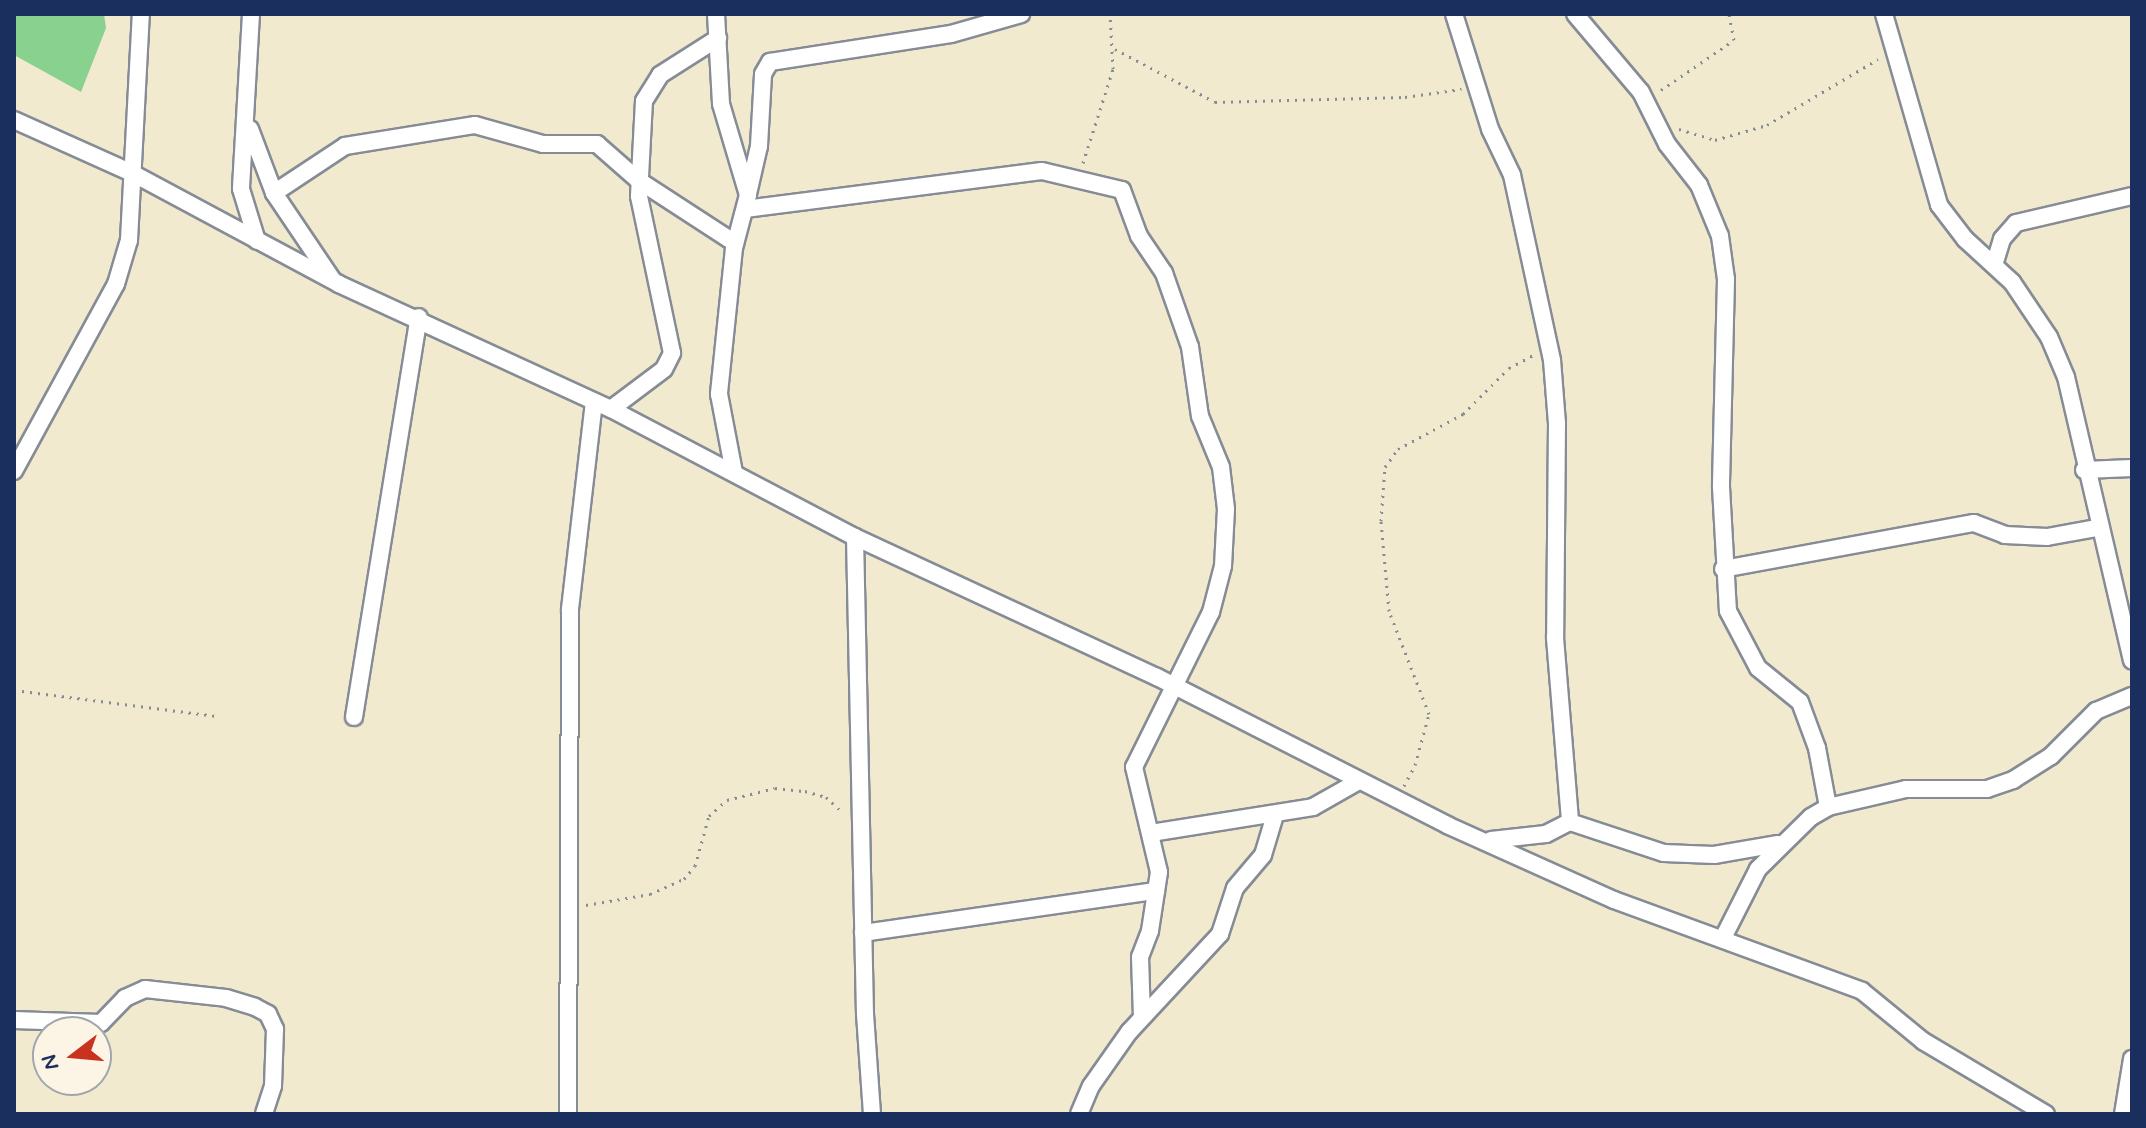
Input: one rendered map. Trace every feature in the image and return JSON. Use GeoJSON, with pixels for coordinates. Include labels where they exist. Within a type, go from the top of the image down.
{"type":"FeatureCollection","features":[{"type":"Feature","properties":{"kind":"street"},"geometry":{"type":"LineString","coordinates":[[14,471],[116,284],[129,240],[141,14]]}},
{"type":"Feature","properties":{"kind":"street"},"geometry":{"type":"LineString","coordinates":[[251,14],[248,124],[241,189],[257,241]]}},
{"type":"Feature","properties":{"kind":"street"},"geometry":{"type":"LineString","coordinates":[[716,14],[721,104],[747,202]]}},
{"type":"Feature","properties":{"kind":"street"},"geometry":{"type":"LineString","coordinates":[[734,473],[719,394],[735,243],[759,146],[763,74],[770,62],[951,34],[984,18],[1021,14]]}},
{"type":"Feature","properties":{"kind":"street"},"geometry":{"type":"LineString","coordinates":[[1454,14],[1527,226],[1549,346],[1557,423],[1555,638],[1570,822]]}},
{"type":"Feature","properties":{"kind":"street"},"geometry":{"type":"LineString","coordinates":[[1575,14],[1653,114],[1699,185],[1724,258],[1723,569],[1731,626],[1758,668],[1800,702],[1808,720],[1828,807]]}},
{"type":"Feature","properties":{"kind":"street"},"geometry":{"type":"LineString","coordinates":[[1884,14],[1892,51],[1939,205],[1965,239],[1995,262],[2049,337],[2073,402],[2097,528],[2132,660]]}},
{"type":"Feature","properties":{"kind":"street"},"geometry":{"type":"LineString","coordinates":[[611,409],[664,369],[672,353],[638,180],[650,87],[718,38]]}},
{"type":"Feature","properties":{"kind":"street"},"geometry":{"type":"LineString","coordinates":[[14,120],[132,173],[333,281],[419,317],[611,409],[855,537],[1177,687],[1396,800],[1614,900],[1862,991],[1923,1041],[2046,1114]]}},
{"type":"Feature","properties":{"kind":"street"},"geometry":{"type":"LineString","coordinates":[[248,124],[274,193],[333,281]]}},
{"type":"Feature","properties":{"kind":"street"},"geometry":{"type":"LineString","coordinates":[[274,193],[345,146],[458,125],[543,144],[597,144],[638,180],[735,243]]}},
{"type":"Feature","properties":{"kind":"street"},"geometry":{"type":"LineString","coordinates":[[747,202],[1024,171],[1080,178],[1122,190],[1139,236],[1164,273],[1190,347],[1200,416],[1223,478],[1221,581],[1177,687],[1134,767],[1159,872],[1140,957],[1142,1016]]}},
{"type":"Feature","properties":{"kind":"street"},"geometry":{"type":"LineString","coordinates":[[1995,262],[2002,239],[2016,223],[2132,196]]}},
{"type":"Feature","properties":{"kind":"street"},"geometry":{"type":"LineString","coordinates":[[354,717],[419,317]]}},
{"type":"Feature","properties":{"kind":"street"},"geometry":{"type":"LineString","coordinates":[[568,1114],[570,609],[594,402]]}},
{"type":"Feature","properties":{"kind":"street"},"geometry":{"type":"LineString","coordinates":[[2084,470],[2132,468]]}},
{"type":"Feature","properties":{"kind":"street"},"geometry":{"type":"LineString","coordinates":[[1723,569],[1974,523],[2005,535],[2047,537],[2097,528]]}},
{"type":"Feature","properties":{"kind":"street"},"geometry":{"type":"LineString","coordinates":[[855,537],[863,933],[872,1114]]}},
{"type":"Feature","properties":{"kind":"street"},"geometry":{"type":"LineString","coordinates":[[1723,938],[1758,869],[1780,844],[1828,807],[1906,789],[1987,789],[2013,780],[2051,756],[2096,711],[2132,696]]}},
{"type":"Feature","properties":{"kind":"street"},"geometry":{"type":"LineString","coordinates":[[1151,833],[1275,815],[1332,801],[1359,781]]}},
{"type":"Feature","properties":{"kind":"street"},"geometry":{"type":"LineString","coordinates":[[1079,1114],[1091,1086],[1142,1016],[1220,934],[1235,888],[1263,855],[1275,815]]}},
{"type":"Feature","properties":{"kind":"street"},"geometry":{"type":"LineString","coordinates":[[1482,840],[1546,834],[1570,822],[1664,853],[1714,855],[1780,844]]}},
{"type":"Feature","properties":{"kind":"street"},"geometry":{"type":"LineString","coordinates":[[863,933],[1156,891]]}},
{"type":"Feature","properties":{"kind":"street"},"geometry":{"type":"LineString","coordinates":[[14,1020],[101,1023],[125,998],[145,989],[226,998],[255,1007],[268,1014],[275,1029],[273,1086],[264,1114]]}},
{"type":"Feature","properties":{"kind":"street"},"geometry":{"type":"LineString","coordinates":[[2123,1114],[2132,1059]]}},
{"type":"Feature","properties":{"kind":"path"},"geometry":{"type":"LineString","coordinates":[[1080,178],[1115,49],[1110,14]]}},
{"type":"Feature","properties":{"kind":"path"},"geometry":{"type":"LineString","coordinates":[[1729,14],[1734,40],[1674,78],[1653,114],[1715,140],[1767,125],[1892,51]]}},
{"type":"Feature","properties":{"kind":"path"},"geometry":{"type":"LineString","coordinates":[[1115,49],[1215,102],[1405,97],[1476,85]]}},
{"type":"Feature","properties":{"kind":"path"},"geometry":{"type":"LineString","coordinates":[[1396,800],[1415,765],[1429,714],[1389,611],[1381,521],[1385,467],[1398,449],[1463,414],[1509,368],[1549,346]]}},
{"type":"Feature","properties":{"kind":"path"},"geometry":{"type":"LineString","coordinates":[[14,690],[216,716]]}},
{"type":"Feature","properties":{"kind":"path"},"geometry":{"type":"LineString","coordinates":[[571,907],[633,898],[684,879],[695,866],[715,807],[749,792],[775,788],[826,797],[861,833]]}},
{"type":"Feature","properties":{"kind":"green space"},"geometry":{"type":"Polygon","coordinates":[[[14,14],[104,14],[106,28],[81,92],[14,55],[14,14]]]}}]}
